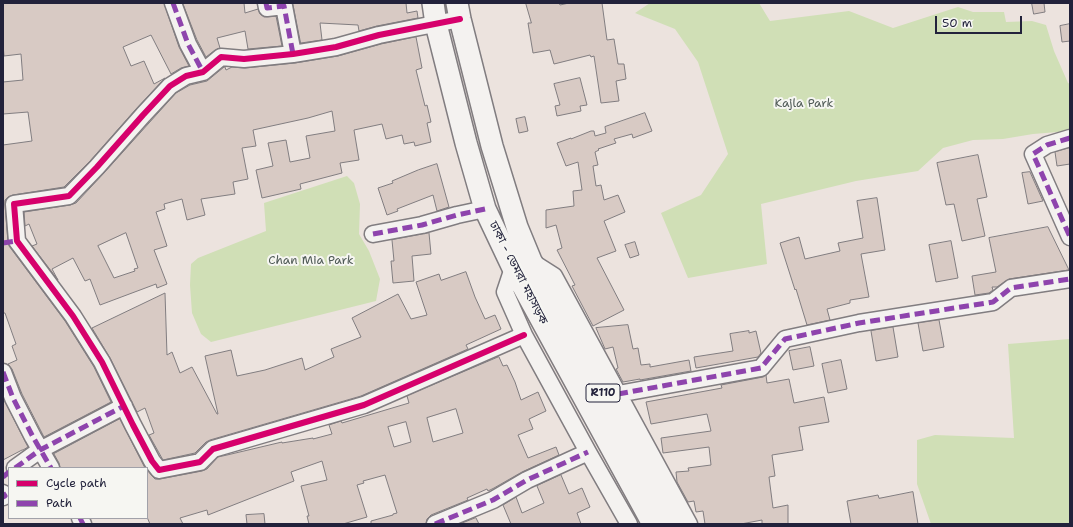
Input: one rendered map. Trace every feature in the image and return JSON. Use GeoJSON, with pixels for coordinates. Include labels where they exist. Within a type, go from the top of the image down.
{"type":"FeatureCollection","features":[{"type":"Feature","properties":{"kind":"main road"},"geometry":{"type":"LineString","coordinates":[[434,12],[458,9]]}},
{"type":"Feature","properties":{"kind":"main road","name":"ঢাকা - ডেমরা মহাসড়ক"},"geometry":{"type":"LineString","coordinates":[[458,9],[492,146],[517,227],[522,265],[653,524]]}},
{"type":"Feature","properties":{"kind":"main road","name":"ঢাকা - ডেমরা মহাসড়ক"},"geometry":{"type":"LineString","coordinates":[[434,12],[466,143],[485,209],[522,265],[675,524]]}},
{"type":"Feature","properties":{"kind":"street"},"geometry":{"type":"LineString","coordinates":[[173,3],[188,44],[203,72]]}},
{"type":"Feature","properties":{"kind":"street"},"geometry":{"type":"LineString","coordinates":[[266,3],[267,8],[284,6],[293,54]]}},
{"type":"Feature","properties":{"kind":"street"},"geometry":{"type":"LineString","coordinates":[[434,12],[379,35],[336,47],[293,54],[244,59],[221,57],[203,72],[186,76],[170,86],[97,168],[69,196],[14,204],[10,242],[73,316],[102,362],[152,461],[159,470],[200,462],[213,449],[364,405],[524,335]]}},
{"type":"Feature","properties":{"kind":"street"},"geometry":{"type":"LineString","coordinates":[[1070,138],[1047,145],[1033,154],[1070,237]]}},
{"type":"Feature","properties":{"kind":"street"},"geometry":{"type":"LineString","coordinates":[[373,234],[422,226],[457,214],[485,209]]}},
{"type":"Feature","properties":{"kind":"street"},"geometry":{"type":"LineString","coordinates":[[629,524],[524,335],[505,292],[522,265],[554,276],[689,524]]}},
{"type":"Feature","properties":{"kind":"street"},"geometry":{"type":"LineString","coordinates":[[618,394],[761,368],[785,339],[859,323],[993,302],[1011,288],[1070,279]]}},
{"type":"Feature","properties":{"kind":"street"},"geometry":{"type":"LineString","coordinates":[[3,372],[13,398],[49,467]]}},
{"type":"Feature","properties":{"kind":"street"},"geometry":{"type":"LineString","coordinates":[[16,467],[40,450],[124,406]]}},
{"type":"Feature","properties":{"kind":"street"},"geometry":{"type":"LineString","coordinates":[[435,524],[493,500],[527,480],[588,452]]}},
{"type":"Feature","properties":{"kind":"street"},"geometry":{"type":"LineString","coordinates":[[3,493],[5,496],[3,498]]}},
{"type":"Feature","properties":{"kind":"green space","name":"Kajla Park"},"geometry":{"type":"Polygon","coordinates":[[[650,3],[759,3],[770,21],[849,11],[893,28],[958,7],[973,12],[1004,12],[1006,22],[1032,21],[1046,25],[1054,51],[1068,83],[1070,84],[1070,131],[1033,134],[1003,139],[973,140],[943,148],[918,171],[856,181],[761,204],[767,264],[688,278],[661,213],[701,195],[728,154],[698,62],[675,29],[635,13],[650,3]]]}},
{"type":"Feature","properties":{"kind":"green space","name":"Chan Mia Park"},"geometry":{"type":"Polygon","coordinates":[[[347,176],[354,183],[360,204],[359,234],[369,251],[380,279],[376,301],[211,342],[201,334],[192,313],[190,285],[191,264],[198,258],[266,231],[264,203],[347,176]]]}},
{"type":"Feature","properties":{"kind":"green space"},"geometry":{"type":"Polygon","coordinates":[[[1070,339],[1070,524],[931,524],[917,484],[917,440],[935,435],[1014,438],[1008,344],[1070,339]]]}},
{"type":"Feature","properties":{"kind":"building"},"geometry":{"type":"Polygon","coordinates":[[[3,3],[164,3],[179,47],[189,66],[181,68],[171,74],[151,35],[123,47],[131,66],[144,61],[154,84],[165,78],[90,161],[64,187],[13,195],[5,200],[9,246],[65,321],[94,367],[111,402],[44,437],[22,394],[12,369],[8,364],[17,360],[12,346],[16,344],[5,313],[3,313],[3,145],[32,141],[28,112],[3,114],[3,82],[23,80],[21,54],[4,56],[3,3]]]}},
{"type":"Feature","properties":{"kind":"building"},"geometry":{"type":"Polygon","coordinates":[[[183,3],[244,3],[245,13],[258,9],[260,14],[264,17],[276,16],[282,46],[248,49],[245,31],[217,38],[220,48],[206,57],[197,40],[183,3]]]}},
{"type":"Feature","properties":{"kind":"building"},"geometry":{"type":"Polygon","coordinates":[[[293,3],[406,3],[407,13],[417,11],[418,18],[359,31],[358,25],[320,23],[322,40],[301,43],[293,3]]]}},
{"type":"Feature","properties":{"kind":"building"},"geometry":{"type":"Polygon","coordinates":[[[526,3],[559,3],[560,5],[569,3],[602,3],[607,40],[614,39],[618,64],[624,64],[626,79],[616,81],[619,101],[601,103],[594,56],[591,57],[590,55],[554,64],[550,50],[533,53],[528,23],[531,23],[526,3]]]}},
{"type":"Feature","properties":{"kind":"building"},"geometry":{"type":"Polygon","coordinates":[[[1032,3],[1044,3],[1045,12],[1034,14],[1032,3]]]}},
{"type":"Feature","properties":{"kind":"building"},"geometry":{"type":"Polygon","coordinates":[[[1070,24],[1070,41],[1062,42],[1060,26],[1070,24]]]}},
{"type":"Feature","properties":{"kind":"building"},"geometry":{"type":"Polygon","coordinates":[[[416,37],[422,68],[416,70],[425,106],[427,105],[431,122],[427,123],[431,142],[415,146],[414,142],[404,144],[402,135],[386,139],[382,124],[354,130],[359,160],[340,163],[342,173],[300,184],[301,189],[262,198],[256,170],[273,166],[268,143],[286,140],[290,162],[310,158],[306,136],[335,131],[332,111],[253,130],[256,146],[242,148],[248,179],[233,182],[235,194],[201,199],[205,215],[187,220],[182,199],[164,204],[165,209],[156,212],[167,246],[154,250],[167,284],[157,288],[156,284],[100,305],[90,279],[85,281],[73,258],[52,269],[58,280],[32,246],[37,244],[29,224],[25,226],[24,212],[76,203],[176,93],[190,85],[207,81],[224,67],[226,70],[232,67],[245,68],[295,63],[338,56],[381,44],[416,37]],[[126,233],[98,246],[114,278],[135,271],[134,269],[138,268],[126,233]]]}},
{"type":"Feature","properties":{"kind":"building"},"geometry":{"type":"Polygon","coordinates":[[[580,78],[587,105],[580,106],[581,111],[557,116],[555,106],[560,105],[554,84],[580,78]]]}},
{"type":"Feature","properties":{"kind":"building"},"geometry":{"type":"Polygon","coordinates":[[[645,113],[652,131],[633,138],[632,134],[614,139],[616,143],[598,149],[599,150],[595,152],[598,165],[593,166],[596,186],[601,185],[604,200],[618,195],[625,212],[604,221],[616,251],[597,258],[624,310],[593,326],[572,286],[575,285],[557,250],[562,248],[556,225],[546,228],[546,210],[574,206],[573,191],[582,190],[578,162],[566,166],[557,143],[591,131],[594,131],[595,136],[606,133],[605,127],[645,113]]]}},
{"type":"Feature","properties":{"kind":"building"},"geometry":{"type":"Polygon","coordinates":[[[525,117],[528,131],[519,133],[516,119],[525,117]]]}},
{"type":"Feature","properties":{"kind":"building"},"geometry":{"type":"Polygon","coordinates":[[[1070,148],[1070,164],[1057,166],[1055,152],[1070,148]]]}},
{"type":"Feature","properties":{"kind":"building"},"geometry":{"type":"Polygon","coordinates":[[[978,155],[987,197],[977,199],[985,236],[962,241],[954,204],[946,205],[937,163],[978,155]]]}},
{"type":"Feature","properties":{"kind":"building"},"geometry":{"type":"Polygon","coordinates":[[[437,164],[449,207],[437,211],[433,195],[397,209],[398,211],[387,215],[378,188],[393,183],[392,181],[418,170],[437,164]]]}},
{"type":"Feature","properties":{"kind":"building"},"geometry":{"type":"Polygon","coordinates":[[[1030,172],[1043,201],[1028,204],[1022,173],[1030,172]]]}},
{"type":"Feature","properties":{"kind":"building"},"geometry":{"type":"Polygon","coordinates":[[[877,198],[885,250],[861,254],[869,297],[850,300],[850,303],[827,309],[830,320],[807,325],[780,243],[799,237],[805,259],[840,251],[838,243],[863,238],[857,201],[877,198]]]}},
{"type":"Feature","properties":{"kind":"building"},"geometry":{"type":"Polygon","coordinates":[[[1048,227],[1069,270],[1009,279],[997,287],[992,287],[993,290],[989,293],[975,295],[972,276],[996,272],[989,238],[1048,227]]]}},
{"type":"Feature","properties":{"kind":"building"},"geometry":{"type":"Polygon","coordinates":[[[429,233],[431,254],[412,256],[414,281],[393,283],[391,261],[394,261],[392,240],[429,233]]]}},
{"type":"Feature","properties":{"kind":"building"},"geometry":{"type":"Polygon","coordinates":[[[951,241],[958,278],[936,282],[929,245],[951,241]]]}},
{"type":"Feature","properties":{"kind":"building"},"geometry":{"type":"Polygon","coordinates":[[[635,242],[639,255],[630,258],[625,245],[635,242]]]}},
{"type":"Feature","properties":{"kind":"building"},"geometry":{"type":"Polygon","coordinates":[[[466,272],[485,319],[495,315],[501,329],[466,345],[468,349],[361,396],[210,440],[195,453],[163,460],[149,435],[154,433],[145,408],[137,412],[110,358],[92,328],[165,293],[167,355],[172,352],[180,373],[192,367],[218,414],[205,356],[231,350],[237,376],[265,370],[302,358],[305,370],[334,357],[331,349],[361,337],[352,318],[398,294],[411,319],[427,315],[416,282],[439,274],[441,280],[466,272]]]}},
{"type":"Feature","properties":{"kind":"building"},"geometry":{"type":"Polygon","coordinates":[[[939,320],[944,347],[923,351],[918,323],[939,320]]]}},
{"type":"Feature","properties":{"kind":"building"},"geometry":{"type":"Polygon","coordinates":[[[628,325],[633,349],[638,348],[641,365],[650,364],[650,367],[689,360],[691,371],[623,382],[616,369],[618,368],[613,347],[605,349],[596,328],[628,325]]]}},
{"type":"Feature","properties":{"kind":"building"},"geometry":{"type":"Polygon","coordinates":[[[893,327],[898,357],[876,361],[871,331],[893,327]]]}},
{"type":"Feature","properties":{"kind":"building"},"geometry":{"type":"Polygon","coordinates":[[[749,331],[749,333],[756,331],[761,353],[758,357],[696,368],[694,357],[733,351],[730,334],[749,331]]]}},
{"type":"Feature","properties":{"kind":"building"},"geometry":{"type":"Polygon","coordinates":[[[810,347],[814,366],[793,370],[789,351],[810,347]]]}},
{"type":"Feature","properties":{"kind":"building"},"geometry":{"type":"Polygon","coordinates":[[[499,357],[503,366],[507,365],[521,400],[538,392],[546,411],[529,419],[533,429],[518,435],[528,458],[556,447],[559,455],[522,472],[488,491],[487,489],[467,498],[468,500],[431,515],[427,519],[426,524],[371,524],[371,521],[397,513],[385,475],[363,481],[364,483],[357,485],[367,517],[343,524],[309,524],[307,516],[309,516],[301,486],[327,480],[322,461],[291,472],[294,481],[208,515],[207,510],[180,518],[183,524],[150,524],[148,519],[148,471],[155,479],[160,479],[202,471],[207,469],[218,457],[282,442],[313,439],[332,434],[329,425],[341,421],[342,423],[409,403],[407,396],[499,357]],[[456,409],[427,418],[433,442],[463,433],[456,409]],[[406,422],[388,427],[394,447],[411,442],[406,422]]]}},
{"type":"Feature","properties":{"kind":"building"},"geometry":{"type":"Polygon","coordinates":[[[841,360],[847,389],[828,393],[822,364],[841,360]]]}},
{"type":"Feature","properties":{"kind":"building"},"geometry":{"type":"Polygon","coordinates":[[[766,375],[767,383],[789,379],[794,403],[824,397],[829,422],[799,427],[803,450],[772,455],[775,476],[769,477],[773,508],[788,505],[788,524],[762,524],[762,520],[741,524],[705,524],[703,511],[696,512],[694,501],[688,502],[677,482],[676,472],[689,471],[688,468],[711,465],[709,447],[663,453],[661,438],[711,431],[707,414],[651,424],[646,402],[722,388],[721,385],[763,377],[766,375]]]}},
{"type":"Feature","properties":{"kind":"building"},"geometry":{"type":"Polygon","coordinates":[[[3,398],[28,447],[3,460],[3,398]]]}},
{"type":"Feature","properties":{"kind":"building"},"geometry":{"type":"Polygon","coordinates":[[[120,419],[144,467],[60,467],[54,454],[120,419]]]}},
{"type":"Feature","properties":{"kind":"building"},"geometry":{"type":"Polygon","coordinates":[[[561,475],[569,494],[582,488],[590,507],[577,513],[581,524],[511,524],[503,505],[516,497],[522,513],[544,503],[537,486],[561,475]]]}},
{"type":"Feature","properties":{"kind":"building"},"geometry":{"type":"Polygon","coordinates":[[[913,492],[918,524],[851,524],[847,501],[878,495],[879,498],[913,492]]]}},
{"type":"Feature","properties":{"kind":"building"},"geometry":{"type":"Polygon","coordinates":[[[264,514],[265,524],[247,524],[246,515],[264,514]]]}},
{"type":"Feature","properties":{"kind":"building"},"geometry":{"type":"Polygon","coordinates":[[[476,518],[479,524],[460,524],[476,518]]]}},
{"type":"Feature","properties":{"kind":"marked path"},"geometry":{"type":"LineString","coordinates":[[173,3],[188,44],[203,72]]}},
{"type":"Feature","properties":{"kind":"marked path"},"geometry":{"type":"LineString","coordinates":[[266,3],[267,8],[284,6],[293,54]]}},
{"type":"Feature","properties":{"kind":"marked path"},"geometry":{"type":"LineString","coordinates":[[1070,138],[1047,145],[1033,154],[1070,237]]}},
{"type":"Feature","properties":{"kind":"marked path"},"geometry":{"type":"LineString","coordinates":[[373,234],[422,225],[485,209]]}},
{"type":"Feature","properties":{"kind":"marked path"},"geometry":{"type":"LineString","coordinates":[[3,243],[17,241]]}},
{"type":"Feature","properties":{"kind":"marked path"},"geometry":{"type":"LineString","coordinates":[[618,394],[761,368],[785,339],[859,323],[993,302],[1011,288],[1070,279]]}},
{"type":"Feature","properties":{"kind":"marked path"},"geometry":{"type":"LineString","coordinates":[[3,372],[13,398],[50,467]]}},
{"type":"Feature","properties":{"kind":"marked path"},"geometry":{"type":"LineString","coordinates":[[16,467],[40,450],[124,406]]}},
{"type":"Feature","properties":{"kind":"marked path"},"geometry":{"type":"LineString","coordinates":[[435,524],[493,500],[527,480],[588,452]]}},
{"type":"Feature","properties":{"kind":"marked path"},"geometry":{"type":"LineString","coordinates":[[3,477],[8,473]]}},
{"type":"Feature","properties":{"kind":"marked path"},"geometry":{"type":"LineString","coordinates":[[3,493],[5,496],[3,497]]}},
{"type":"Feature","properties":{"kind":"marked path"},"geometry":{"type":"LineString","coordinates":[[80,519],[83,524]]}},
{"type":"Feature","properties":{"kind":"cycle path"},"geometry":{"type":"LineString","coordinates":[[460,19],[379,35],[336,47],[293,54],[244,59],[221,57],[203,72],[186,76],[170,86],[69,196],[14,204],[17,241],[73,316],[102,362],[133,425],[152,461],[159,470],[200,462],[213,449],[364,405],[524,335]]}}]}
